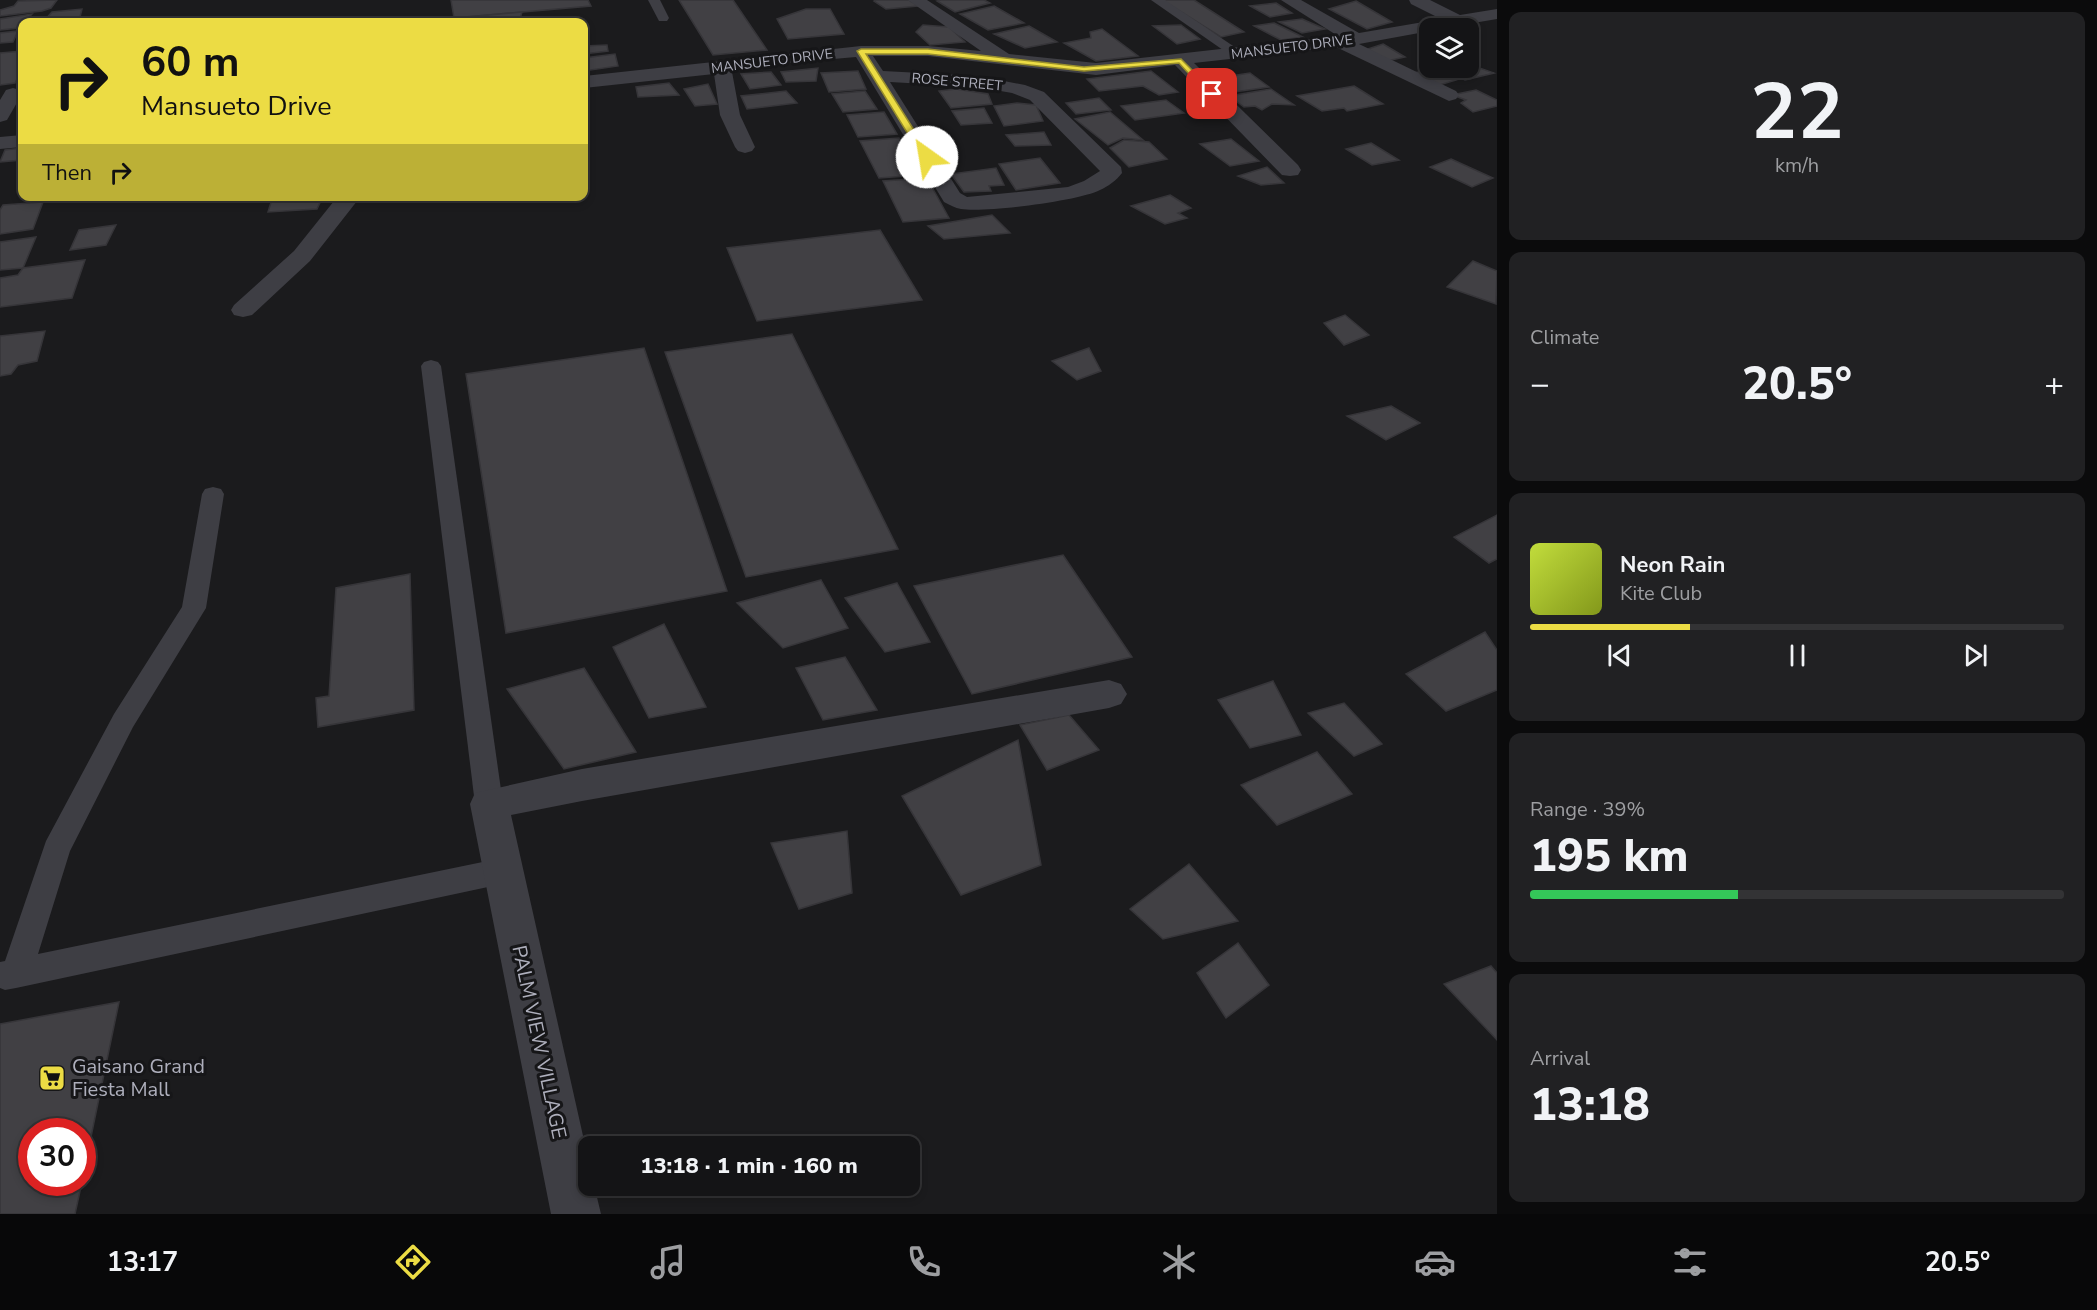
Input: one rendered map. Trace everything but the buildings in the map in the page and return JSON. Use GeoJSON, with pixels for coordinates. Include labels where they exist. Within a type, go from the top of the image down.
{"type":"FeatureCollection","features":[{"type":"Feature","properties":{"kind":"street"},"geometry":{"type":"LineString","coordinates":[[916,0],[1006,60]]}},
{"type":"Feature","properties":{"kind":"street"},"geometry":{"type":"LineString","coordinates":[[1289,0],[1347,40],[1449,95]]}},
{"type":"Feature","properties":{"kind":"street"},"geometry":{"type":"LineString","coordinates":[[1417,0],[1452,18]]}},
{"type":"Feature","properties":{"kind":"street","name":"MANSUETO DRIVE"},"geometry":{"type":"LineString","coordinates":[[1475,18],[1497,14]]}},
{"type":"Feature","properties":{"kind":"street","name":"MANSUETO DRIVE"},"geometry":{"type":"LineString","coordinates":[[588,82],[722,68],[776,58],[861,51],[928,51],[1096,69],[1238,54],[1347,40],[1419,28]]}},
{"type":"Feature","properties":{"kind":"street"},"geometry":{"type":"LineString","coordinates":[[861,51],[875,76]]}},
{"type":"Feature","properties":{"kind":"street"},"geometry":{"type":"LineString","coordinates":[[1181,61],[1290,170]]}},
{"type":"Feature","properties":{"kind":"street"},"geometry":{"type":"LineString","coordinates":[[722,68],[730,115],[745,147]]}},
{"type":"Feature","properties":{"kind":"street","name":"ROSE STREET"},"geometry":{"type":"LineString","coordinates":[[875,76],[1009,86],[1037,96],[1110,167],[1111,174],[1092,186],[1071,193],[976,204],[962,203],[952,197],[875,76]]}},
{"type":"Feature","properties":{"kind":"street"},"geometry":{"type":"LineString","coordinates":[[0,116],[12,94]]}},
{"type":"Feature","properties":{"kind":"street"},"geometry":{"type":"LineString","coordinates":[[0,143],[18,141]]}},
{"type":"Feature","properties":{"kind":"street"},"geometry":{"type":"LineString","coordinates":[[243,310],[302,256],[346,201]]}},
{"type":"Feature","properties":{"kind":"street"},"geometry":{"type":"LineString","coordinates":[[489,804],[582,785],[1109,694]]}},
{"type":"Feature","properties":{"kind":"street","name":"PALM VIEW VILLAGE"},"geometry":{"type":"LineString","coordinates":[[489,804],[576,1214]]}},
{"type":"Feature","properties":{"kind":"lane"},"geometry":{"type":"LineString","coordinates":[[654,0],[663,18]]}},
{"type":"Feature","properties":{"kind":"lane"},"geometry":{"type":"LineString","coordinates":[[1157,0],[1238,54]]}},
{"type":"Feature","properties":{"kind":"lane"},"geometry":{"type":"LineString","coordinates":[[431,366],[489,804]]}},
{"type":"Feature","properties":{"kind":"lane"},"geometry":{"type":"LineString","coordinates":[[8,975],[56,850],[123,720],[194,608],[213,494]]}},
{"type":"Feature","properties":{"kind":"lane"},"geometry":{"type":"LineString","coordinates":[[8,975],[502,871]]}},
{"type":"Feature","properties":{"kind":"place","name":"Gaisano Grand Fiesta Mall"},"geometry":{"type":"Point","coordinates":[52,1078]}},
{"type":"Feature","properties":{"kind":"route"},"geometry":{"type":"LineString","coordinates":[[927,157],[861,51],[928,51],[1084,69],[1181,61],[1212,94]]}}]}
